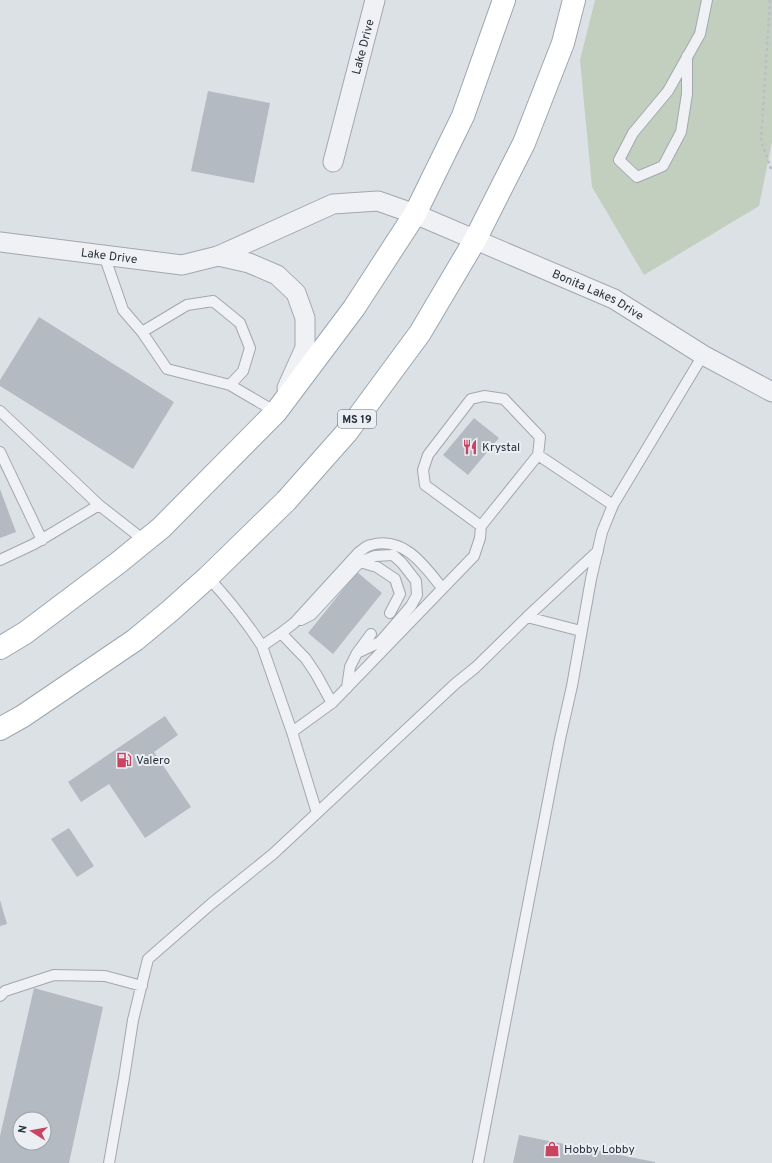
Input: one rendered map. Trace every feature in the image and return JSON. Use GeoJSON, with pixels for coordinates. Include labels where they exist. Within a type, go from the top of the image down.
{"type":"FeatureCollection","features":[{"type":"Feature","properties":{"kind":"main road"},"geometry":{"type":"LineString","coordinates":[[0,648],[25,633],[161,528],[276,412],[354,308],[415,214],[463,116],[504,0]]}},
{"type":"Feature","properties":{"kind":"main road","name":"MS 19"},"geometry":{"type":"LineString","coordinates":[[0,729],[23,716],[136,640],[170,611],[208,577],[286,501],[347,432],[420,333],[475,240],[524,143],[563,43],[574,0]]}},
{"type":"Feature","properties":{"kind":"street","name":"Lake Drive"},"geometry":{"type":"LineString","coordinates":[[333,162],[375,0]]}},
{"type":"Feature","properties":{"kind":"street","name":"Lake Drive"},"geometry":{"type":"LineString","coordinates":[[0,242],[182,265],[218,256],[333,204],[378,201],[415,214]]}},
{"type":"Feature","properties":{"kind":"street","name":"Bonita Lakes Drive"},"geometry":{"type":"LineString","coordinates":[[415,214],[614,299],[704,355],[772,392]]}},
{"type":"Feature","properties":{"kind":"street","name":"Lake Drive"},"geometry":{"type":"LineString","coordinates":[[218,256],[249,263],[277,276],[296,293],[305,318],[305,348],[276,412]]}},
{"type":"Feature","properties":{"kind":"lane"},"geometry":{"type":"LineString","coordinates":[[687,56],[687,94],[680,132],[663,166],[637,177],[619,160],[633,133],[668,91],[687,56],[700,34],[706,0]]}},
{"type":"Feature","properties":{"kind":"lane"},"geometry":{"type":"LineString","coordinates":[[104,255],[123,310],[142,332],[167,369],[230,385],[276,412]]}},
{"type":"Feature","properties":{"kind":"lane"},"geometry":{"type":"LineString","coordinates":[[142,332],[187,304],[213,301],[240,323],[250,348],[243,371],[230,385]]}},
{"type":"Feature","properties":{"kind":"lane"},"geometry":{"type":"LineString","coordinates":[[478,1163],[560,739],[572,686],[581,631],[602,532],[613,504],[704,355]]}},
{"type":"Feature","properties":{"kind":"lane"},"geometry":{"type":"LineString","coordinates":[[292,732],[332,703],[474,556],[480,538],[481,526],[538,455],[540,437],[504,399],[484,396],[472,399],[428,455],[423,470],[424,484],[481,526]]}},
{"type":"Feature","properties":{"kind":"lane"},"geometry":{"type":"LineString","coordinates":[[0,411],[99,505],[145,541]]}},
{"type":"Feature","properties":{"kind":"lane"},"geometry":{"type":"LineString","coordinates":[[0,452],[42,540]]}},
{"type":"Feature","properties":{"kind":"lane"},"geometry":{"type":"LineString","coordinates":[[538,455],[613,504]]}},
{"type":"Feature","properties":{"kind":"lane"},"geometry":{"type":"LineString","coordinates":[[0,560],[42,540],[99,505]]}},
{"type":"Feature","properties":{"kind":"lane"},"geometry":{"type":"LineString","coordinates":[[262,646],[294,623],[358,553],[370,545],[386,543],[401,546],[419,560],[442,588]]}},
{"type":"Feature","properties":{"kind":"lane"},"geometry":{"type":"LineString","coordinates":[[109,1163],[133,1020],[148,959],[211,904],[273,854],[455,684],[476,667],[598,551]]}},
{"type":"Feature","properties":{"kind":"lane"},"geometry":{"type":"LineString","coordinates":[[294,623],[311,615],[360,562],[375,556],[392,555],[402,563],[416,581],[417,595],[411,606],[380,642],[357,653]]}},
{"type":"Feature","properties":{"kind":"lane"},"geometry":{"type":"LineString","coordinates":[[360,562],[377,567],[395,579],[400,594],[390,613]]}},
{"type":"Feature","properties":{"kind":"lane"},"geometry":{"type":"LineString","coordinates":[[208,577],[229,600],[262,646],[292,732],[317,813]]}},
{"type":"Feature","properties":{"kind":"lane"},"geometry":{"type":"LineString","coordinates":[[527,617],[581,631]]}},
{"type":"Feature","properties":{"kind":"lane"},"geometry":{"type":"LineString","coordinates":[[281,633],[306,659],[332,703]]}},
{"type":"Feature","properties":{"kind":"lane"},"geometry":{"type":"LineString","coordinates":[[347,688],[350,667],[357,653],[371,634]]}},
{"type":"Feature","properties":{"kind":"lane"},"geometry":{"type":"LineString","coordinates":[[0,996],[5,991],[54,976],[105,976],[142,986]]}},
{"type":"Feature","properties":{"kind":"path"},"geometry":{"type":"LineString","coordinates":[[770,0],[761,140],[772,172]]}},
{"type":"Feature","properties":{"kind":"green space"},"geometry":{"type":"Polygon","coordinates":[[[595,0],[772,0],[772,142],[759,206],[644,275],[592,187],[580,60],[595,0]]]}},
{"type":"Feature","properties":{"kind":"building"},"geometry":{"type":"Polygon","coordinates":[[[208,91],[270,103],[254,183],[191,171],[208,91]]]}},
{"type":"Feature","properties":{"kind":"building"},"geometry":{"type":"Polygon","coordinates":[[[39,317],[174,402],[133,469],[0,386],[0,380],[39,317]]]}},
{"type":"Feature","properties":{"kind":"building"},"geometry":{"type":"Polygon","coordinates":[[[474,418],[499,438],[468,475],[443,455],[474,418]]]}},
{"type":"Feature","properties":{"kind":"building"},"geometry":{"type":"Polygon","coordinates":[[[0,489],[16,532],[0,538],[0,489]]]}},
{"type":"Feature","properties":{"kind":"building"},"geometry":{"type":"Polygon","coordinates":[[[357,572],[382,593],[333,654],[308,633],[357,572]]]}},
{"type":"Feature","properties":{"kind":"building"},"geometry":{"type":"Polygon","coordinates":[[[165,716],[178,735],[154,752],[191,807],[145,838],[109,784],[81,802],[68,782],[165,716]]]}},
{"type":"Feature","properties":{"kind":"building"},"geometry":{"type":"Polygon","coordinates":[[[69,828],[94,866],[77,877],[51,839],[69,828]]]}},
{"type":"Feature","properties":{"kind":"building"},"geometry":{"type":"Polygon","coordinates":[[[0,900],[7,924],[0,926],[0,900]]]}},
{"type":"Feature","properties":{"kind":"building"},"geometry":{"type":"Polygon","coordinates":[[[34,988],[103,1007],[69,1163],[0,1163],[0,1136],[34,988]]]}},
{"type":"Feature","properties":{"kind":"building","name":"Hobby Lobby"},"geometry":{"type":"Polygon","coordinates":[[[519,1135],[655,1162],[655,1163],[513,1163],[519,1135]]]}},
{"type":"Feature","properties":{"kind":"place","name":"Krystal"},"geometry":{"type":"Point","coordinates":[470,447]}},
{"type":"Feature","properties":{"kind":"place","name":"Valero"},"geometry":{"type":"Point","coordinates":[124,760]}},
{"type":"Feature","properties":{"kind":"place","name":"Hobby Lobby"},"geometry":{"type":"Point","coordinates":[552,1149]}}]}
